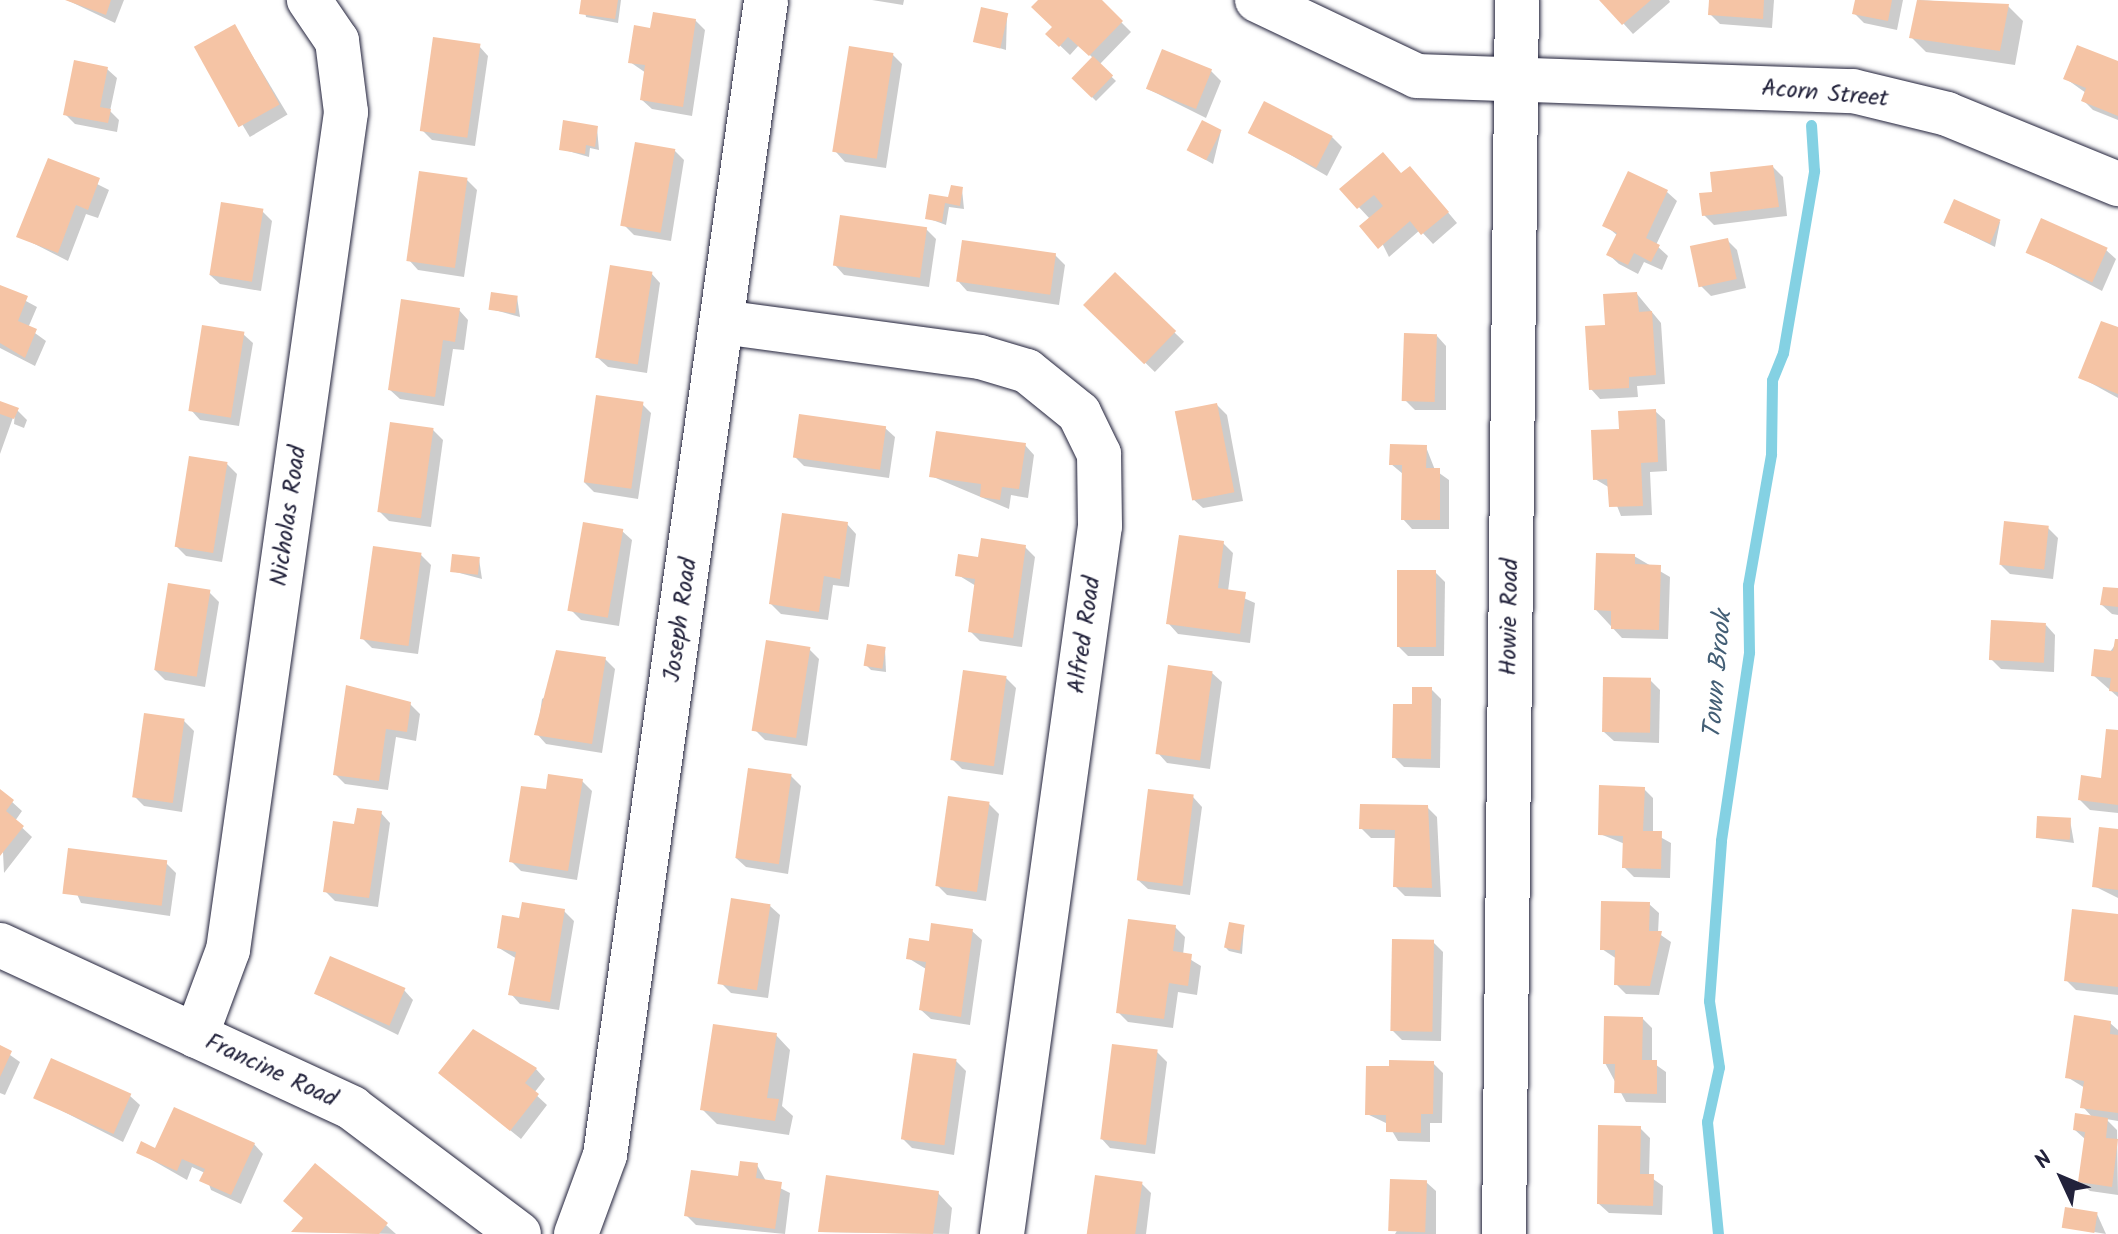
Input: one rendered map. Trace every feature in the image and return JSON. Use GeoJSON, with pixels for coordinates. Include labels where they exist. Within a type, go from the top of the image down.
{"type":"FeatureCollection","features":[{"type":"Feature","properties":{"kind":"street","name":"Nicholas Road"},"geometry":{"type":"LineString","coordinates":[[196,1036],[228,950],[346,112],[337,41],[309,0]]}},
{"type":"Feature","properties":{"kind":"street","name":"Joseph Road"},"geometry":{"type":"LineString","coordinates":[[576,1234],[605,1155],[766,0]]}},
{"type":"Feature","properties":{"kind":"street","name":"Acorn Street"},"geometry":{"type":"LineString","coordinates":[[1257,0],[1399,71],[1516,82],[1882,96],[1976,124],[2118,184]]}},
{"type":"Feature","properties":{"kind":"street","name":"Howie Road"},"geometry":{"type":"LineString","coordinates":[[1504,1234],[1517,0]]}},
{"type":"Feature","properties":{"kind":"street","name":"Alfred Road"},"geometry":{"type":"LineString","coordinates":[[722,322],[1016,367],[1064,396],[1099,454],[1100,526],[1002,1234]]}},
{"type":"Feature","properties":{"kind":"street","name":"Francine Road"},"geometry":{"type":"LineString","coordinates":[[0,945],[373,1121],[519,1234]]}},
{"type":"Feature","properties":{"kind":"building"},"geometry":{"type":"Polygon","coordinates":[[[65,0],[111,0],[106,15],[65,0]]]}},
{"type":"Feature","properties":{"kind":"building"},"geometry":{"type":"Polygon","coordinates":[[[581,0],[618,0],[615,19],[579,14],[581,0]]]}},
{"type":"Feature","properties":{"kind":"building"},"geometry":{"type":"Polygon","coordinates":[[[1038,0],[1102,0],[1123,21],[1089,56],[1068,37],[1059,47],[1045,34],[1052,27],[1031,7],[1038,0]]]}},
{"type":"Feature","properties":{"kind":"building"},"geometry":{"type":"Polygon","coordinates":[[[1599,0],[1651,0],[1622,25],[1599,0]]]}},
{"type":"Feature","properties":{"kind":"building"},"geometry":{"type":"Polygon","coordinates":[[[1709,0],[1764,0],[1763,19],[1708,15],[1709,0]]]}},
{"type":"Feature","properties":{"kind":"building"},"geometry":{"type":"Polygon","coordinates":[[[1855,0],[1892,0],[1888,21],[1852,14],[1855,0]]]}},
{"type":"Feature","properties":{"kind":"building"},"geometry":{"type":"Polygon","coordinates":[[[1917,0],[2009,4],[2000,51],[1909,38],[1917,0]]]}},
{"type":"Feature","properties":{"kind":"building"},"geometry":{"type":"Polygon","coordinates":[[[981,7],[1008,13],[1000,48],[973,42],[981,7]]]}},
{"type":"Feature","properties":{"kind":"building"},"geometry":{"type":"Polygon","coordinates":[[[653,12],[696,19],[683,107],[640,100],[645,65],[628,63],[634,25],[650,28],[653,12]]]}},
{"type":"Feature","properties":{"kind":"building"},"geometry":{"type":"Polygon","coordinates":[[[235,24],[280,104],[238,127],[194,47],[235,24]]]}},
{"type":"Feature","properties":{"kind":"building"},"geometry":{"type":"Polygon","coordinates":[[[433,37],[481,44],[467,138],[420,131],[433,37]]]}},
{"type":"Feature","properties":{"kind":"building"},"geometry":{"type":"Polygon","coordinates":[[[2077,45],[2118,61],[2118,116],[2081,101],[2086,88],[2063,79],[2077,45]]]}},
{"type":"Feature","properties":{"kind":"building"},"geometry":{"type":"Polygon","coordinates":[[[849,46],[893,53],[877,159],[832,152],[849,46]]]}},
{"type":"Feature","properties":{"kind":"building"},"geometry":{"type":"Polygon","coordinates":[[[1162,49],[1212,69],[1196,109],[1146,89],[1162,49]]]}},
{"type":"Feature","properties":{"kind":"building"},"geometry":{"type":"Polygon","coordinates":[[[1093,56],[1113,75],[1092,98],[1071,78],[1093,56]]]}},
{"type":"Feature","properties":{"kind":"building"},"geometry":{"type":"Polygon","coordinates":[[[74,60],[108,67],[100,107],[111,109],[108,123],[63,115],[74,60]]]}},
{"type":"Feature","properties":{"kind":"building"},"geometry":{"type":"Polygon","coordinates":[[[1264,101],[1333,136],[1316,168],[1248,133],[1264,101]]]}},
{"type":"Feature","properties":{"kind":"building"},"geometry":{"type":"Polygon","coordinates":[[[563,120],[598,126],[595,147],[586,145],[585,154],[559,150],[563,120]]]}},
{"type":"Feature","properties":{"kind":"building"},"geometry":{"type":"Polygon","coordinates":[[[1202,120],[1222,130],[1206,160],[1187,150],[1202,120]]]}},
{"type":"Feature","properties":{"kind":"building"},"geometry":{"type":"Polygon","coordinates":[[[635,142],[675,149],[661,233],[620,226],[635,142]]]}},
{"type":"Feature","properties":{"kind":"building"},"geometry":{"type":"Polygon","coordinates":[[[1383,152],[1401,173],[1410,166],[1449,212],[1421,235],[1410,221],[1378,249],[1359,226],[1383,206],[1374,195],[1357,209],[1339,189],[1383,152]]]}},
{"type":"Feature","properties":{"kind":"building"},"geometry":{"type":"Polygon","coordinates":[[[48,158],[100,178],[88,210],[76,205],[58,253],[16,237],[48,158]]]}},
{"type":"Feature","properties":{"kind":"building"},"geometry":{"type":"Polygon","coordinates":[[[1773,165],[1779,207],[1702,216],[1699,193],[1712,192],[1710,172],[1773,165]]]}},
{"type":"Feature","properties":{"kind":"building"},"geometry":{"type":"Polygon","coordinates":[[[419,171],[468,178],[455,268],[406,261],[419,171]]]}},
{"type":"Feature","properties":{"kind":"building"},"geometry":{"type":"Polygon","coordinates":[[[1628,171],[1668,190],[1646,238],[1660,245],[1651,262],[1634,253],[1628,265],[1606,255],[1617,233],[1602,226],[1628,171]]]}},
{"type":"Feature","properties":{"kind":"building"},"geometry":{"type":"Polygon","coordinates":[[[951,185],[963,187],[960,206],[945,203],[942,222],[925,219],[929,194],[948,197],[951,185]]]}},
{"type":"Feature","properties":{"kind":"building"},"geometry":{"type":"Polygon","coordinates":[[[1954,199],[2001,220],[1990,243],[1943,223],[1954,199]]]}},
{"type":"Feature","properties":{"kind":"building"},"geometry":{"type":"Polygon","coordinates":[[[221,202],[263,209],[252,282],[209,275],[221,202]]]}},
{"type":"Feature","properties":{"kind":"building"},"geometry":{"type":"Polygon","coordinates":[[[840,215],[927,227],[920,278],[833,266],[840,215]]]}},
{"type":"Feature","properties":{"kind":"building"},"geometry":{"type":"Polygon","coordinates":[[[2041,218],[2108,248],[2092,282],[2026,253],[2041,218]]]}},
{"type":"Feature","properties":{"kind":"building"},"geometry":{"type":"Polygon","coordinates":[[[1728,238],[1737,279],[1699,287],[1690,246],[1728,238]]]}},
{"type":"Feature","properties":{"kind":"building"},"geometry":{"type":"Polygon","coordinates":[[[962,240],[1056,253],[1050,295],[956,282],[962,240]]]}},
{"type":"Feature","properties":{"kind":"building"},"geometry":{"type":"Polygon","coordinates":[[[610,265],[652,272],[638,365],[595,358],[610,265]]]}},
{"type":"Feature","properties":{"kind":"building"},"geometry":{"type":"Polygon","coordinates":[[[1115,272],[1176,331],[1144,364],[1083,305],[1115,272]]]}},
{"type":"Feature","properties":{"kind":"building"},"geometry":{"type":"Polygon","coordinates":[[[0,285],[28,296],[18,321],[37,329],[25,358],[0,343],[0,285]]]}},
{"type":"Feature","properties":{"kind":"building"},"geometry":{"type":"Polygon","coordinates":[[[491,292],[518,296],[515,314],[488,310],[491,292]]]}},
{"type":"Feature","properties":{"kind":"building"},"geometry":{"type":"Polygon","coordinates":[[[1637,292],[1639,312],[1652,311],[1656,375],[1629,377],[1629,388],[1589,390],[1585,326],[1605,325],[1603,294],[1637,292]]]}},
{"type":"Feature","properties":{"kind":"building"},"geometry":{"type":"Polygon","coordinates":[[[401,299],[460,308],[455,342],[443,340],[435,397],[388,390],[401,299]]]}},
{"type":"Feature","properties":{"kind":"building"},"geometry":{"type":"Polygon","coordinates":[[[2101,321],[2118,327],[2118,394],[2078,378],[2101,321]]]}},
{"type":"Feature","properties":{"kind":"building"},"geometry":{"type":"Polygon","coordinates":[[[202,325],[244,332],[231,418],[188,411],[202,325]]]}},
{"type":"Feature","properties":{"kind":"building"},"geometry":{"type":"Polygon","coordinates":[[[1404,333],[1437,334],[1435,402],[1402,401],[1404,333]]]}},
{"type":"Feature","properties":{"kind":"building"},"geometry":{"type":"Polygon","coordinates":[[[596,395],[644,402],[631,489],[584,482],[596,395]]]}},
{"type":"Feature","properties":{"kind":"building"},"geometry":{"type":"Polygon","coordinates":[[[0,401],[19,408],[14,419],[0,414],[0,401]]]}},
{"type":"Feature","properties":{"kind":"building"},"geometry":{"type":"Polygon","coordinates":[[[1217,403],[1234,492],[1192,501],[1175,411],[1217,403]]]}},
{"type":"Feature","properties":{"kind":"building"},"geometry":{"type":"Polygon","coordinates":[[[1656,409],[1658,462],[1641,463],[1643,506],[1609,507],[1607,479],[1593,480],[1591,430],[1619,429],[1618,411],[1656,409]]]}},
{"type":"Feature","properties":{"kind":"building"},"geometry":{"type":"Polygon","coordinates":[[[799,414],[886,426],[880,470],[793,458],[799,414]]]}},
{"type":"Feature","properties":{"kind":"building"},"geometry":{"type":"Polygon","coordinates":[[[390,422],[434,428],[421,518],[377,512],[390,422]]]}},
{"type":"Feature","properties":{"kind":"building"},"geometry":{"type":"Polygon","coordinates":[[[936,431],[1026,443],[1019,489],[1002,487],[1000,500],[980,497],[981,484],[929,477],[936,431]]]}},
{"type":"Feature","properties":{"kind":"building"},"geometry":{"type":"Polygon","coordinates":[[[1390,444],[1427,445],[1426,468],[1440,468],[1440,520],[1401,520],[1402,465],[1389,465],[1390,444]]]}},
{"type":"Feature","properties":{"kind":"building"},"geometry":{"type":"Polygon","coordinates":[[[189,456],[228,462],[213,553],[175,547],[189,456]]]}},
{"type":"Feature","properties":{"kind":"building"},"geometry":{"type":"Polygon","coordinates":[[[782,513],[848,522],[840,579],[824,576],[819,612],[769,604],[782,513]]]}},
{"type":"Feature","properties":{"kind":"building"},"geometry":{"type":"Polygon","coordinates":[[[2004,521],[2049,526],[2044,569],[1999,565],[2004,521]]]}},
{"type":"Feature","properties":{"kind":"building"},"geometry":{"type":"Polygon","coordinates":[[[583,522],[623,529],[608,618],[567,611],[583,522]]]}},
{"type":"Feature","properties":{"kind":"building"},"geometry":{"type":"Polygon","coordinates":[[[1179,535],[1224,541],[1218,588],[1246,592],[1240,634],[1166,624],[1179,535]]]}},
{"type":"Feature","properties":{"kind":"building"},"geometry":{"type":"Polygon","coordinates":[[[981,538],[1026,545],[1013,638],[968,632],[975,579],[955,576],[958,554],[978,557],[981,538]]]}},
{"type":"Feature","properties":{"kind":"building"},"geometry":{"type":"Polygon","coordinates":[[[373,546],[422,553],[408,646],[360,639],[373,546]]]}},
{"type":"Feature","properties":{"kind":"building"},"geometry":{"type":"Polygon","coordinates":[[[1596,553],[1635,554],[1635,564],[1661,565],[1659,630],[1611,629],[1611,611],[1594,610],[1596,553]]]}},
{"type":"Feature","properties":{"kind":"building"},"geometry":{"type":"Polygon","coordinates":[[[452,554],[480,557],[478,575],[450,572],[452,554]]]}},
{"type":"Feature","properties":{"kind":"building"},"geometry":{"type":"Polygon","coordinates":[[[1397,570],[1436,570],[1436,647],[1397,647],[1397,570]]]}},
{"type":"Feature","properties":{"kind":"building"},"geometry":{"type":"Polygon","coordinates":[[[168,583],[210,590],[197,677],[154,670],[168,583]]]}},
{"type":"Feature","properties":{"kind":"building"},"geometry":{"type":"Polygon","coordinates":[[[2103,587],[2118,588],[2118,607],[2100,605],[2103,587]]]}},
{"type":"Feature","properties":{"kind":"building"},"geometry":{"type":"Polygon","coordinates":[[[1991,620],[2046,623],[2044,663],[1989,660],[1991,620]]]}},
{"type":"Feature","properties":{"kind":"building"},"geometry":{"type":"Polygon","coordinates":[[[2115,639],[2118,639],[2118,692],[2109,691],[2111,678],[2091,676],[2094,649],[2113,651],[2115,639]]]}},
{"type":"Feature","properties":{"kind":"building"},"geometry":{"type":"Polygon","coordinates":[[[766,640],[810,647],[796,738],[752,731],[766,640]]]}},
{"type":"Feature","properties":{"kind":"building"},"geometry":{"type":"Polygon","coordinates":[[[867,644],[886,647],[882,669],[864,666],[867,644]]]}},
{"type":"Feature","properties":{"kind":"building"},"geometry":{"type":"Polygon","coordinates":[[[556,650],[606,657],[592,744],[534,735],[556,650]]]}},
{"type":"Feature","properties":{"kind":"building"},"geometry":{"type":"Polygon","coordinates":[[[1168,665],[1213,671],[1200,760],[1155,754],[1168,665]]]}},
{"type":"Feature","properties":{"kind":"building"},"geometry":{"type":"Polygon","coordinates":[[[963,670],[1007,676],[994,766],[950,760],[963,670]]]}},
{"type":"Feature","properties":{"kind":"building"},"geometry":{"type":"Polygon","coordinates":[[[1603,677],[1651,678],[1650,733],[1602,732],[1603,677]]]}},
{"type":"Feature","properties":{"kind":"building"},"geometry":{"type":"Polygon","coordinates":[[[346,685],[411,702],[407,732],[386,729],[379,781],[333,775],[346,685]]]}},
{"type":"Feature","properties":{"kind":"building"},"geometry":{"type":"Polygon","coordinates":[[[1412,687],[1432,687],[1431,759],[1392,758],[1393,704],[1412,704],[1412,687]]]}},
{"type":"Feature","properties":{"kind":"building"},"geometry":{"type":"Polygon","coordinates":[[[144,713],[185,719],[173,803],[132,797],[144,713]]]}},
{"type":"Feature","properties":{"kind":"building"},"geometry":{"type":"Polygon","coordinates":[[[2106,729],[2118,730],[2118,805],[2078,800],[2081,775],[2101,778],[2106,729]]]}},
{"type":"Feature","properties":{"kind":"building"},"geometry":{"type":"Polygon","coordinates":[[[748,768],[792,774],[779,864],[735,858],[748,768]]]}},
{"type":"Feature","properties":{"kind":"building"},"geometry":{"type":"Polygon","coordinates":[[[548,774],[583,779],[568,871],[509,862],[521,786],[546,789],[548,774]]]}},
{"type":"Feature","properties":{"kind":"building"},"geometry":{"type":"Polygon","coordinates":[[[1599,785],[1645,787],[1643,831],[1662,831],[1661,869],[1622,868],[1623,836],[1598,835],[1599,785]]]}},
{"type":"Feature","properties":{"kind":"building"},"geometry":{"type":"Polygon","coordinates":[[[0,789],[14,800],[6,811],[24,826],[0,856],[0,789]]]}},
{"type":"Feature","properties":{"kind":"building"},"geometry":{"type":"Polygon","coordinates":[[[1148,789],[1194,795],[1182,886],[1137,880],[1148,789]]]}},
{"type":"Feature","properties":{"kind":"building"},"geometry":{"type":"Polygon","coordinates":[[[948,796],[990,802],[977,892],[935,886],[948,796]]]}},
{"type":"Feature","properties":{"kind":"building"},"geometry":{"type":"Polygon","coordinates":[[[1360,804],[1428,805],[1432,888],[1393,887],[1395,830],[1359,829],[1360,804]]]}},
{"type":"Feature","properties":{"kind":"building"},"geometry":{"type":"Polygon","coordinates":[[[357,808],[382,811],[369,898],[323,892],[333,821],[354,824],[357,808]]]}},
{"type":"Feature","properties":{"kind":"building"},"geometry":{"type":"Polygon","coordinates":[[[2037,816],[2071,818],[2070,840],[2036,838],[2037,816]]]}},
{"type":"Feature","properties":{"kind":"building"},"geometry":{"type":"Polygon","coordinates":[[[2099,827],[2118,829],[2118,890],[2092,887],[2099,827]]]}},
{"type":"Feature","properties":{"kind":"building"},"geometry":{"type":"Polygon","coordinates":[[[68,848],[167,860],[162,906],[62,894],[68,848]]]}},
{"type":"Feature","properties":{"kind":"building"},"geometry":{"type":"Polygon","coordinates":[[[731,898],[771,904],[757,990],[717,984],[731,898]]]}},
{"type":"Feature","properties":{"kind":"building"},"geometry":{"type":"Polygon","coordinates":[[[1601,901],[1650,902],[1649,931],[1662,931],[1650,986],[1614,985],[1615,950],[1600,950],[1601,901]]]}},
{"type":"Feature","properties":{"kind":"building"},"geometry":{"type":"Polygon","coordinates":[[[522,902],[565,909],[550,1002],[508,995],[516,952],[497,948],[502,915],[519,918],[522,902]]]}},
{"type":"Feature","properties":{"kind":"building"},"geometry":{"type":"Polygon","coordinates":[[[2072,909],[2118,914],[2118,987],[2064,981],[2072,909]]]}},
{"type":"Feature","properties":{"kind":"building"},"geometry":{"type":"Polygon","coordinates":[[[1128,919],[1176,925],[1173,951],[1192,954],[1188,986],[1169,983],[1164,1019],[1116,1013],[1128,919]]]}},
{"type":"Feature","properties":{"kind":"building"},"geometry":{"type":"Polygon","coordinates":[[[1229,922],[1245,925],[1240,951],[1224,948],[1229,922]]]}},
{"type":"Feature","properties":{"kind":"building"},"geometry":{"type":"Polygon","coordinates":[[[931,923],[973,929],[961,1017],[919,1010],[926,962],[906,959],[909,938],[929,941],[931,923]]]}},
{"type":"Feature","properties":{"kind":"building"},"geometry":{"type":"Polygon","coordinates":[[[1392,939],[1434,940],[1432,1032],[1390,1031],[1392,939]]]}},
{"type":"Feature","properties":{"kind":"building"},"geometry":{"type":"Polygon","coordinates":[[[330,956],[405,988],[389,1026],[314,994],[330,956]]]}},
{"type":"Feature","properties":{"kind":"building"},"geometry":{"type":"Polygon","coordinates":[[[2074,1015],[2111,1021],[2110,1034],[2118,1035],[2118,1113],[2080,1108],[2084,1081],[2065,1078],[2074,1015]]]}},
{"type":"Feature","properties":{"kind":"building"},"geometry":{"type":"Polygon","coordinates":[[[1604,1016],[1643,1017],[1642,1060],[1657,1060],[1657,1094],[1614,1093],[1615,1064],[1603,1064],[1604,1016]]]}},
{"type":"Feature","properties":{"kind":"building"},"geometry":{"type":"Polygon","coordinates":[[[713,1024],[777,1033],[767,1098],[779,1099],[775,1121],[700,1110],[713,1024]]]}},
{"type":"Feature","properties":{"kind":"building"},"geometry":{"type":"Polygon","coordinates":[[[473,1029],[537,1068],[525,1083],[539,1094],[510,1131],[438,1073],[473,1029]]]}},
{"type":"Feature","properties":{"kind":"building"},"geometry":{"type":"Polygon","coordinates":[[[1112,1044],[1158,1050],[1146,1145],[1100,1139],[1112,1044]]]}},
{"type":"Feature","properties":{"kind":"building"},"geometry":{"type":"Polygon","coordinates":[[[0,1045],[12,1051],[0,1077],[0,1045]]]}},
{"type":"Feature","properties":{"kind":"building"},"geometry":{"type":"Polygon","coordinates":[[[913,1053],[957,1059],[944,1145],[901,1139],[913,1053]]]}},
{"type":"Feature","properties":{"kind":"building"},"geometry":{"type":"Polygon","coordinates":[[[51,1058],[131,1094],[113,1134],[33,1098],[51,1058]]]}},
{"type":"Feature","properties":{"kind":"building"},"geometry":{"type":"Polygon","coordinates":[[[1389,1060],[1434,1061],[1433,1114],[1421,1114],[1421,1133],[1386,1132],[1386,1115],[1365,1115],[1366,1066],[1389,1066],[1389,1060]]]}},
{"type":"Feature","properties":{"kind":"building"},"geometry":{"type":"Polygon","coordinates":[[[174,1107],[255,1143],[231,1195],[199,1181],[205,1169],[182,1159],[177,1171],[136,1153],[141,1141],[155,1148],[174,1107]]]}},
{"type":"Feature","properties":{"kind":"building"},"geometry":{"type":"Polygon","coordinates":[[[2075,1113],[2108,1118],[2106,1138],[2118,1139],[2112,1187],[2078,1182],[2085,1132],[2073,1130],[2075,1113]]]}},
{"type":"Feature","properties":{"kind":"building"},"geometry":{"type":"Polygon","coordinates":[[[1598,1125],[1641,1126],[1640,1174],[1654,1174],[1653,1206],[1597,1204],[1598,1125]]]}},
{"type":"Feature","properties":{"kind":"building"},"geometry":{"type":"Polygon","coordinates":[[[740,1161],[758,1163],[756,1178],[782,1182],[775,1229],[684,1216],[691,1170],[738,1176],[740,1161]]]}},
{"type":"Feature","properties":{"kind":"building"},"geometry":{"type":"Polygon","coordinates":[[[315,1163],[388,1223],[379,1234],[291,1232],[303,1218],[283,1201],[315,1163]]]}},
{"type":"Feature","properties":{"kind":"building"},"geometry":{"type":"Polygon","coordinates":[[[826,1175],[939,1191],[933,1234],[818,1232],[826,1175]]]}},
{"type":"Feature","properties":{"kind":"building"},"geometry":{"type":"Polygon","coordinates":[[[1095,1175],[1143,1182],[1135,1234],[1087,1234],[1095,1175]]]}},
{"type":"Feature","properties":{"kind":"building"},"geometry":{"type":"Polygon","coordinates":[[[1390,1179],[1427,1180],[1425,1232],[1388,1231],[1390,1179]]]}},
{"type":"Feature","properties":{"kind":"building"},"geometry":{"type":"Polygon","coordinates":[[[2065,1207],[2098,1212],[2094,1233],[2062,1228],[2065,1207]]]}},
{"type":"Feature","properties":{"kind":"waterway","name":"Town Brook"},"geometry":{"type":"LineString","coordinates":[[1718,1234],[1707,1122],[1719,1067],[1709,1001],[1721,840],[1749,652],[1748,585],[1771,454],[1772,380],[1783,353],[1814,171],[1811,125]]}}]}
